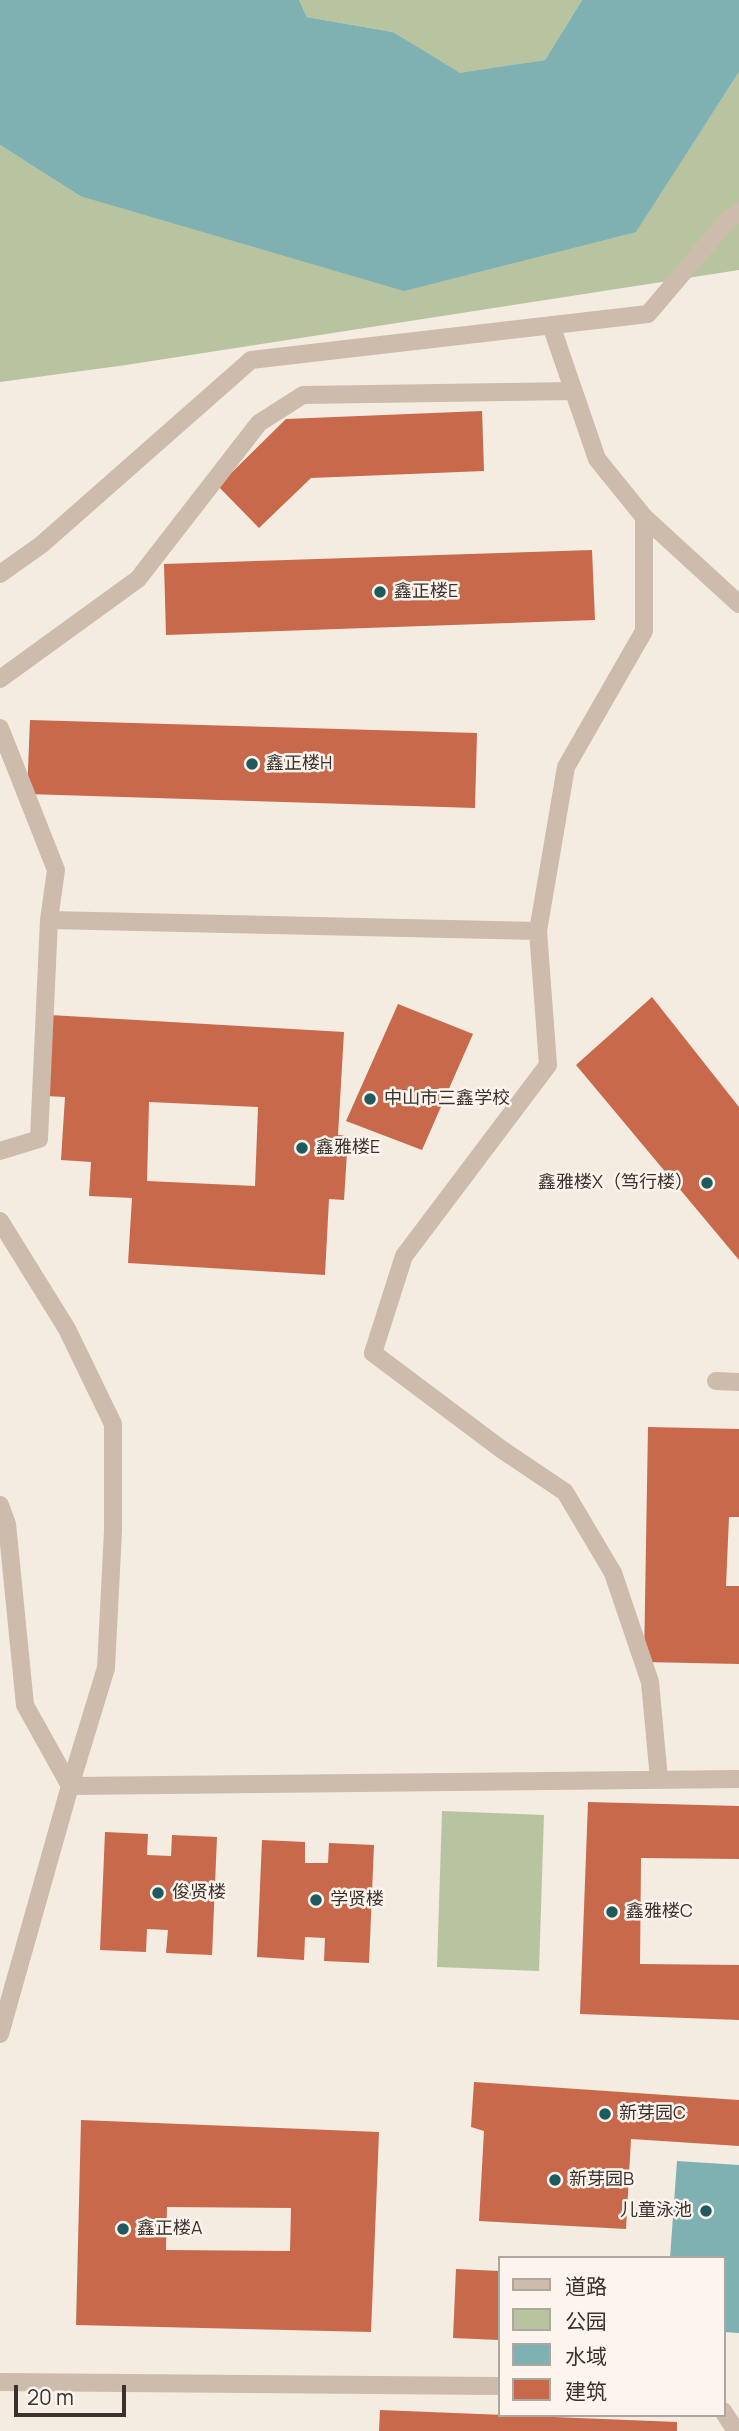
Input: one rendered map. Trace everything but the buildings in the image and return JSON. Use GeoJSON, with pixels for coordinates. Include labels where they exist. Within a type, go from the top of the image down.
{"type":"FeatureCollection","features":[{"type":"Feature","properties":{"kind":"street"},"geometry":{"type":"LineString","coordinates":[[0,574],[41,545],[251,360],[648,314],[726,222],[739,212]]}},
{"type":"Feature","properties":{"kind":"street"},"geometry":{"type":"LineString","coordinates":[[551,325],[597,459],[644,517],[739,604]]}},
{"type":"Feature","properties":{"kind":"street"},"geometry":{"type":"LineString","coordinates":[[0,679],[138,579],[259,423],[303,395],[574,391]]}},
{"type":"Feature","properties":{"kind":"street"},"geometry":{"type":"LineString","coordinates":[[644,517],[644,631],[566,767],[538,931],[548,1065],[404,1256],[373,1353],[500,1448],[565,1492],[613,1573],[650,1682],[659,1779]]}},
{"type":"Feature","properties":{"kind":"street"},"geometry":{"type":"LineString","coordinates":[[0,728],[56,870],[49,920],[39,1139],[0,1151]]}},
{"type":"Feature","properties":{"kind":"street"},"geometry":{"type":"LineString","coordinates":[[49,920],[538,931]]}},
{"type":"Feature","properties":{"kind":"street"},"geometry":{"type":"LineString","coordinates":[[0,1221],[67,1329],[113,1424],[113,1531],[106,1668],[0,2034]]}},
{"type":"Feature","properties":{"kind":"street"},"geometry":{"type":"LineString","coordinates":[[716,1381],[739,1382]]}},
{"type":"Feature","properties":{"kind":"street"},"geometry":{"type":"LineString","coordinates":[[0,1505],[7,1524],[25,1705],[70,1786]]}},
{"type":"Feature","properties":{"kind":"street"},"geometry":{"type":"LineString","coordinates":[[70,1786],[739,1779]]}},
{"type":"Feature","properties":{"kind":"street"},"geometry":{"type":"LineString","coordinates":[[0,2382],[498,2386]]}},
{"type":"Feature","properties":{"kind":"street"},"geometry":{"type":"LineString","coordinates":[[725,2414],[736,2431]]}},
{"type":"Feature","properties":{"kind":"green space"},"geometry":{"type":"Polygon","coordinates":[[[299,0],[582,0],[545,60],[460,74],[393,32],[307,17],[299,0]]]}},
{"type":"Feature","properties":{"kind":"green space"},"geometry":{"type":"Polygon","coordinates":[[[739,72],[739,270],[0,382],[0,145],[80,196],[636,231],[739,72]]]}},
{"type":"Feature","properties":{"kind":"green space"},"geometry":{"type":"Polygon","coordinates":[[[442,1811],[544,1815],[539,1971],[437,1967],[442,1811]]]}},
{"type":"Feature","properties":{"kind":"water"},"geometry":{"type":"Polygon","coordinates":[[[0,0],[299,0],[307,17],[393,32],[460,73],[545,60],[582,0],[739,0],[739,72],[636,232],[404,291],[80,196],[0,145],[0,0]]]}},
{"type":"Feature","properties":{"kind":"water","name":"儿童泳池"},"geometry":{"type":"Polygon","coordinates":[[[677,2161],[739,2165],[739,2333],[725,2332],[725,2256],[670,2256],[677,2161]]]}},
{"type":"Feature","properties":{"kind":"place","name":"鑫正楼E"},"geometry":{"type":"Point","coordinates":[380,592]}},
{"type":"Feature","properties":{"kind":"place","name":"鑫正楼H"},"geometry":{"type":"Point","coordinates":[252,764]}},
{"type":"Feature","properties":{"kind":"place","name":"中山市三鑫学校"},"geometry":{"type":"Point","coordinates":[370,1099]}},
{"type":"Feature","properties":{"kind":"place","name":"鑫雅楼E"},"geometry":{"type":"Point","coordinates":[302,1148]}},
{"type":"Feature","properties":{"kind":"place","name":"鑫雅楼X（笃行楼）"},"geometry":{"type":"Point","coordinates":[707,1183]}},
{"type":"Feature","properties":{"kind":"place","name":"俊贤楼"},"geometry":{"type":"Point","coordinates":[158,1893]}},
{"type":"Feature","properties":{"kind":"place","name":"学贤楼"},"geometry":{"type":"Point","coordinates":[316,1900]}},
{"type":"Feature","properties":{"kind":"place","name":"鑫雅楼C"},"geometry":{"type":"Point","coordinates":[612,1912]}},
{"type":"Feature","properties":{"kind":"place","name":"新芽园C"},"geometry":{"type":"Point","coordinates":[605,2114]}},
{"type":"Feature","properties":{"kind":"place","name":"新芽园B"},"geometry":{"type":"Point","coordinates":[555,2180]}},
{"type":"Feature","properties":{"kind":"place","name":"儿童泳池"},"geometry":{"type":"Point","coordinates":[706,2211]}},
{"type":"Feature","properties":{"kind":"place","name":"鑫正楼A"},"geometry":{"type":"Point","coordinates":[123,2229]}}]}
